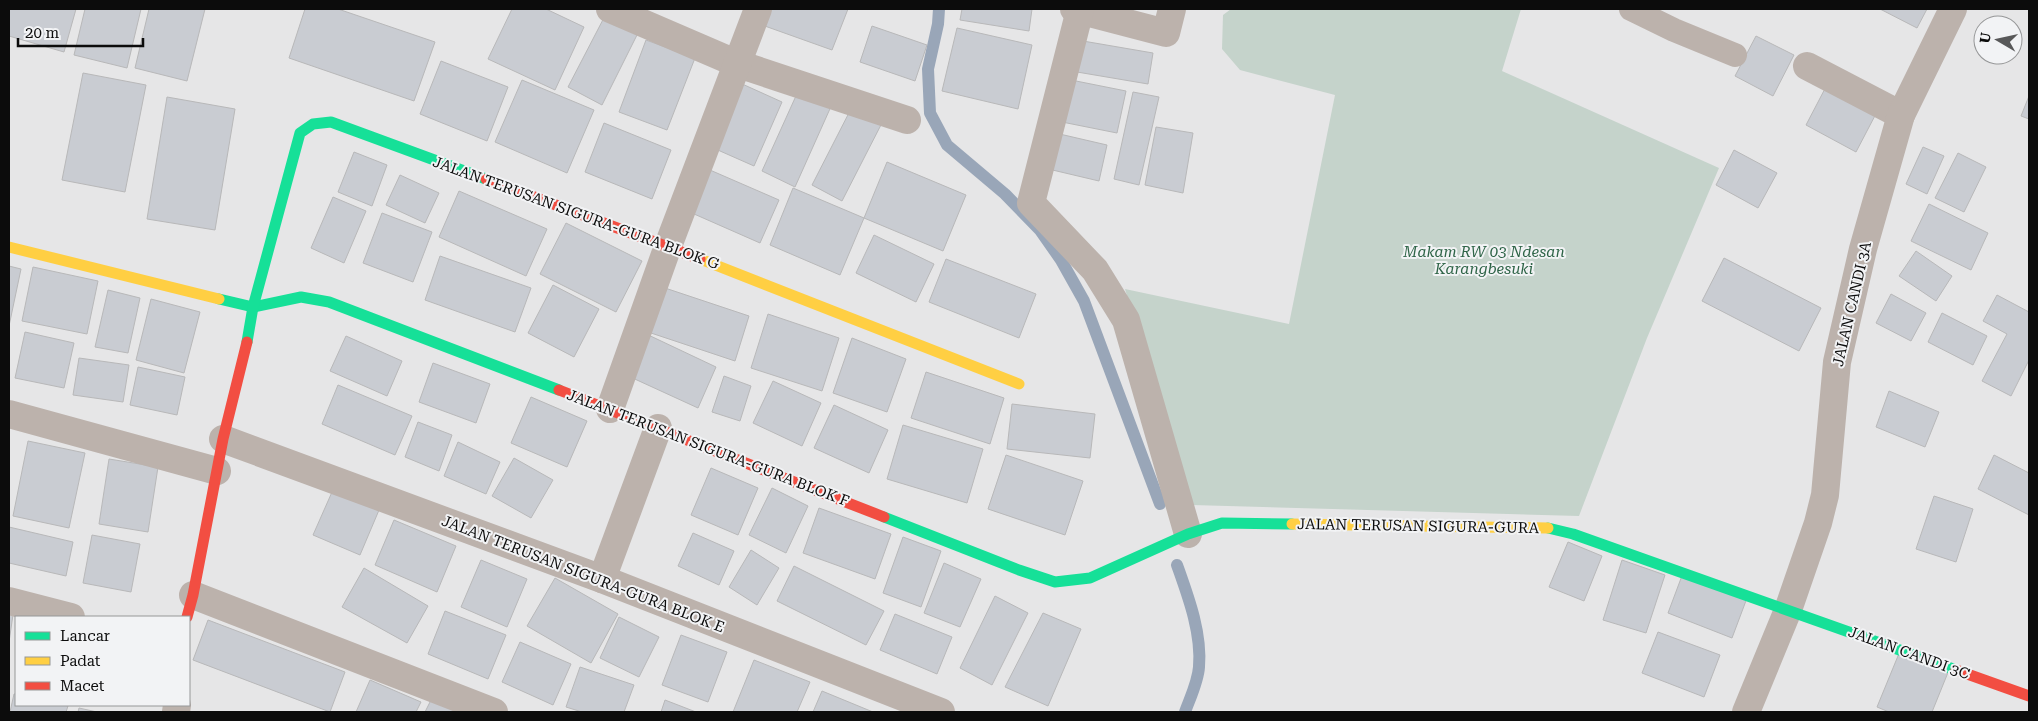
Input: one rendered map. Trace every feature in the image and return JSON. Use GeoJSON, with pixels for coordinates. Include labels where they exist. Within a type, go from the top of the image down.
{"type":"FeatureCollection","features":[{"type":"Feature","properties":{"kind":"street"},"geometry":{"type":"LineString","coordinates":[[610,9],[738,64],[907,120]]}},
{"type":"Feature","properties":{"kind":"street"},"geometry":{"type":"LineString","coordinates":[[610,409],[668,246],[758,9]]}},
{"type":"Feature","properties":{"kind":"street"},"geometry":{"type":"LineString","coordinates":[[1172,9],[1166,33],[1077,10],[1030,202],[1095,270],[1126,320],[1188,534]]}},
{"type":"Feature","properties":{"kind":"street","name":"JALAN CANDI 3A"},"geometry":{"type":"LineString","coordinates":[[1746,712],[1788,610],[1823,504],[1837,362],[1863,249],[1901,116],[1953,9]]}},
{"type":"Feature","properties":{"kind":"street"},"geometry":{"type":"LineString","coordinates":[[1807,66],[1901,116]]}},
{"type":"Feature","properties":{"kind":"street","name":"JALAN TERUSAN SIGURA-GURA BLOK G"},"geometry":{"type":"LineString","coordinates":[[190,606],[223,439],[247,344],[253,306],[300,133],[313,124],[331,122],[668,246],[1019,384]]}},
{"type":"Feature","properties":{"kind":"street"},"geometry":{"type":"LineString","coordinates":[[9,247],[253,306]]}},
{"type":"Feature","properties":{"kind":"street","name":"JALAN TERUSAN SIGURA-GURA BLOK F"},"geometry":{"type":"LineString","coordinates":[[253,306],[301,297],[329,302],[610,409],[1019,570],[1055,582],[1090,578],[1159,546]]}},
{"type":"Feature","properties":{"kind":"street"},"geometry":{"type":"LineString","coordinates":[[9,414],[217,471]]}},
{"type":"Feature","properties":{"kind":"street"},"geometry":{"type":"LineString","coordinates":[[602,579],[658,428]]}},
{"type":"Feature","properties":{"kind":"street","name":"JALAN TERUSAN SIGURA-GURA BLOK E"},"geometry":{"type":"LineString","coordinates":[[223,439],[602,579],[941,712]]}},
{"type":"Feature","properties":{"kind":"street","name":"JALAN TERUSAN SIGURA-GURA"},"geometry":{"type":"LineString","coordinates":[[1159,546],[1222,523],[1546,528],[1573,534],[1788,610]]}},
{"type":"Feature","properties":{"kind":"street"},"geometry":{"type":"LineString","coordinates":[[9,601],[66,616]]}},
{"type":"Feature","properties":{"kind":"street"},"geometry":{"type":"LineString","coordinates":[[190,606],[494,712]]}},
{"type":"Feature","properties":{"kind":"street","name":"JALAN CANDI 3C"},"geometry":{"type":"LineString","coordinates":[[1788,610],[2029,696]]}},
{"type":"Feature","properties":{"kind":"lane"},"geometry":{"type":"LineString","coordinates":[[1631,9],[1674,30],[1735,55]]}},
{"type":"Feature","properties":{"kind":"green space","name":"Makam RW 03 Ndesan Karangbesuki"},"geometry":{"type":"Polygon","coordinates":[[[1231,9],[1521,9],[1502,71],[1719,168],[1647,338],[1579,516],[1192,505],[1125,289],[1289,324],[1335,95],[1240,70],[1222,49],[1223,15],[1231,9]]]}},
{"type":"Feature","properties":{"kind":"building"},"geometry":{"type":"Polygon","coordinates":[[[9,9],[76,9],[64,52],[9,36],[9,9]]]}},
{"type":"Feature","properties":{"kind":"building"},"geometry":{"type":"Polygon","coordinates":[[[85,9],[141,9],[127,68],[74,55],[85,9]]]}},
{"type":"Feature","properties":{"kind":"building"},"geometry":{"type":"Polygon","coordinates":[[[149,9],[205,9],[187,81],[135,68],[149,9]]]}},
{"type":"Feature","properties":{"kind":"building"},"geometry":{"type":"Polygon","coordinates":[[[305,9],[338,9],[435,42],[414,101],[289,58],[305,9]]]}},
{"type":"Feature","properties":{"kind":"building"},"geometry":{"type":"Polygon","coordinates":[[[512,9],[546,9],[584,27],[555,90],[488,59],[512,9]]]}},
{"type":"Feature","properties":{"kind":"building"},"geometry":{"type":"Polygon","coordinates":[[[768,9],[848,9],[832,50],[762,25],[768,9]]]}},
{"type":"Feature","properties":{"kind":"building"},"geometry":{"type":"Polygon","coordinates":[[[962,9],[1032,9],[1029,31],[960,20],[962,9]]]}},
{"type":"Feature","properties":{"kind":"building"},"geometry":{"type":"Polygon","coordinates":[[[1880,9],[1927,9],[1917,28],[1880,9]]]}},
{"type":"Feature","properties":{"kind":"building"},"geometry":{"type":"Polygon","coordinates":[[[608,10],[641,27],[602,105],[568,87],[608,10]]]}},
{"type":"Feature","properties":{"kind":"building"},"geometry":{"type":"Polygon","coordinates":[[[872,26],[927,45],[915,81],[860,62],[872,26]]]}},
{"type":"Feature","properties":{"kind":"building"},"geometry":{"type":"Polygon","coordinates":[[[957,28],[1032,45],[1018,109],[942,91],[957,28]]]}},
{"type":"Feature","properties":{"kind":"building"},"geometry":{"type":"Polygon","coordinates":[[[1756,36],[1794,55],[1773,96],[1735,76],[1756,36]]]}},
{"type":"Feature","properties":{"kind":"building"},"geometry":{"type":"Polygon","coordinates":[[[646,40],[695,58],[667,130],[619,112],[646,40]]]}},
{"type":"Feature","properties":{"kind":"building"},"geometry":{"type":"Polygon","coordinates":[[[1083,41],[1153,53],[1148,84],[1077,72],[1083,41]]]}},
{"type":"Feature","properties":{"kind":"building"},"geometry":{"type":"Polygon","coordinates":[[[441,61],[508,87],[487,141],[420,114],[441,61]]]}},
{"type":"Feature","properties":{"kind":"building"},"geometry":{"type":"Polygon","coordinates":[[[83,73],[146,85],[125,192],[62,180],[83,73]]]}},
{"type":"Feature","properties":{"kind":"building"},"geometry":{"type":"Polygon","coordinates":[[[1066,79],[1126,91],[1117,133],[1057,121],[1066,79]]]}},
{"type":"Feature","properties":{"kind":"building"},"geometry":{"type":"Polygon","coordinates":[[[522,80],[594,110],[567,173],[495,142],[522,80]]]}},
{"type":"Feature","properties":{"kind":"building"},"geometry":{"type":"Polygon","coordinates":[[[1829,81],[1879,108],[1856,152],[1806,125],[1829,81]]]}},
{"type":"Feature","properties":{"kind":"building"},"geometry":{"type":"Polygon","coordinates":[[[740,83],[782,102],[754,166],[711,147],[740,83]]]}},
{"type":"Feature","properties":{"kind":"building"},"geometry":{"type":"Polygon","coordinates":[[[800,87],[833,102],[795,187],[762,171],[800,87]]]}},
{"type":"Feature","properties":{"kind":"building"},"geometry":{"type":"Polygon","coordinates":[[[1133,92],[1159,97],[1139,185],[1114,179],[1133,92]]]}},
{"type":"Feature","properties":{"kind":"building"},"geometry":{"type":"Polygon","coordinates":[[[2029,96],[2029,119],[2021,116],[2029,96]]]}},
{"type":"Feature","properties":{"kind":"building"},"geometry":{"type":"Polygon","coordinates":[[[167,97],[235,109],[215,230],[147,219],[167,97]]]}},
{"type":"Feature","properties":{"kind":"building"},"geometry":{"type":"Polygon","coordinates":[[[854,103],[884,119],[842,201],[812,185],[854,103]]]}},
{"type":"Feature","properties":{"kind":"building"},"geometry":{"type":"Polygon","coordinates":[[[604,123],[671,150],[652,199],[585,172],[604,123]]]}},
{"type":"Feature","properties":{"kind":"building"},"geometry":{"type":"Polygon","coordinates":[[[1156,127],[1193,133],[1183,193],[1145,185],[1156,127]]]}},
{"type":"Feature","properties":{"kind":"building"},"geometry":{"type":"Polygon","coordinates":[[[1051,132],[1107,145],[1099,181],[1044,168],[1051,132]]]}},
{"type":"Feature","properties":{"kind":"building"},"geometry":{"type":"Polygon","coordinates":[[[1923,147],[1944,156],[1927,194],[1906,184],[1923,147]]]}},
{"type":"Feature","properties":{"kind":"building"},"geometry":{"type":"Polygon","coordinates":[[[1734,150],[1777,173],[1758,208],[1716,185],[1734,150]]]}},
{"type":"Feature","properties":{"kind":"building"},"geometry":{"type":"Polygon","coordinates":[[[354,152],[387,165],[372,206],[338,192],[354,152]]]}},
{"type":"Feature","properties":{"kind":"building"},"geometry":{"type":"Polygon","coordinates":[[[1958,153],[1986,167],[1964,212],[1935,198],[1958,153]]]}},
{"type":"Feature","properties":{"kind":"building"},"geometry":{"type":"Polygon","coordinates":[[[887,162],[966,195],[943,251],[864,218],[887,162]]]}},
{"type":"Feature","properties":{"kind":"building"},"geometry":{"type":"Polygon","coordinates":[[[703,167],[779,200],[760,243],[685,210],[703,167]]]}},
{"type":"Feature","properties":{"kind":"building"},"geometry":{"type":"Polygon","coordinates":[[[400,175],[439,193],[425,223],[386,205],[400,175]]]}},
{"type":"Feature","properties":{"kind":"building"},"geometry":{"type":"Polygon","coordinates":[[[793,188],[864,218],[840,275],[770,245],[793,188]]]}},
{"type":"Feature","properties":{"kind":"building"},"geometry":{"type":"Polygon","coordinates":[[[459,191],[547,229],[526,276],[439,237],[459,191]]]}},
{"type":"Feature","properties":{"kind":"building"},"geometry":{"type":"Polygon","coordinates":[[[333,197],[366,211],[344,263],[311,248],[333,197]]]}},
{"type":"Feature","properties":{"kind":"building"},"geometry":{"type":"Polygon","coordinates":[[[1929,204],[1988,233],[1971,270],[1911,241],[1929,204]]]}},
{"type":"Feature","properties":{"kind":"building"},"geometry":{"type":"Polygon","coordinates":[[[382,213],[432,232],[413,282],[363,263],[382,213]]]}},
{"type":"Feature","properties":{"kind":"building"},"geometry":{"type":"Polygon","coordinates":[[[566,223],[642,261],[616,312],[540,274],[566,223]]]}},
{"type":"Feature","properties":{"kind":"building"},"geometry":{"type":"Polygon","coordinates":[[[874,235],[934,264],[916,302],[856,273],[874,235]]]}},
{"type":"Feature","properties":{"kind":"building"},"geometry":{"type":"Polygon","coordinates":[[[1916,251],[1952,276],[1936,301],[1899,276],[1916,251]]]}},
{"type":"Feature","properties":{"kind":"building"},"geometry":{"type":"Polygon","coordinates":[[[440,256],[531,288],[515,332],[425,300],[440,256]]]}},
{"type":"Feature","properties":{"kind":"building"},"geometry":{"type":"Polygon","coordinates":[[[1724,258],[1821,308],[1799,351],[1702,301],[1724,258]]]}},
{"type":"Feature","properties":{"kind":"building"},"geometry":{"type":"Polygon","coordinates":[[[946,259],[1036,294],[1019,338],[929,302],[946,259]]]}},
{"type":"Feature","properties":{"kind":"building"},"geometry":{"type":"Polygon","coordinates":[[[9,266],[21,269],[9,326],[9,266]]]}},
{"type":"Feature","properties":{"kind":"building"},"geometry":{"type":"Polygon","coordinates":[[[33,267],[98,281],[87,334],[22,321],[33,267]]]}},
{"type":"Feature","properties":{"kind":"building"},"geometry":{"type":"Polygon","coordinates":[[[553,285],[599,309],[574,357],[528,333],[553,285]]]}},
{"type":"Feature","properties":{"kind":"building"},"geometry":{"type":"Polygon","coordinates":[[[659,286],[749,316],[735,361],[645,331],[659,286]]]}},
{"type":"Feature","properties":{"kind":"building"},"geometry":{"type":"Polygon","coordinates":[[[108,290],[140,298],[128,353],[95,347],[108,290]]]}},
{"type":"Feature","properties":{"kind":"building"},"geometry":{"type":"Polygon","coordinates":[[[1891,294],[1926,313],[1911,341],[1876,323],[1891,294]]]}},
{"type":"Feature","properties":{"kind":"building"},"geometry":{"type":"Polygon","coordinates":[[[1997,295],[2029,312],[2029,360],[2011,396],[1982,381],[2007,334],[1983,321],[1997,295]]]}},
{"type":"Feature","properties":{"kind":"building"},"geometry":{"type":"Polygon","coordinates":[[[151,299],[200,312],[184,373],[136,360],[151,299]]]}},
{"type":"Feature","properties":{"kind":"building"},"geometry":{"type":"Polygon","coordinates":[[[1942,313],[1987,336],[1973,365],[1928,342],[1942,313]]]}},
{"type":"Feature","properties":{"kind":"building"},"geometry":{"type":"Polygon","coordinates":[[[768,314],[839,338],[822,391],[751,368],[768,314]]]}},
{"type":"Feature","properties":{"kind":"building"},"geometry":{"type":"Polygon","coordinates":[[[25,332],[74,343],[64,388],[15,378],[25,332]]]}},
{"type":"Feature","properties":{"kind":"building"},"geometry":{"type":"Polygon","coordinates":[[[642,332],[716,367],[698,408],[626,375],[642,332]]]}},
{"type":"Feature","properties":{"kind":"building"},"geometry":{"type":"Polygon","coordinates":[[[346,336],[402,361],[387,396],[330,371],[346,336]]]}},
{"type":"Feature","properties":{"kind":"building"},"geometry":{"type":"Polygon","coordinates":[[[852,338],[906,359],[887,412],[833,393],[852,338]]]}},
{"type":"Feature","properties":{"kind":"building"},"geometry":{"type":"Polygon","coordinates":[[[79,358],[129,365],[123,402],[73,395],[79,358]]]}},
{"type":"Feature","properties":{"kind":"building"},"geometry":{"type":"Polygon","coordinates":[[[433,363],[490,384],[476,423],[419,402],[433,363]]]}},
{"type":"Feature","properties":{"kind":"building"},"geometry":{"type":"Polygon","coordinates":[[[138,367],[185,377],[177,415],[130,405],[138,367]]]}},
{"type":"Feature","properties":{"kind":"building"},"geometry":{"type":"Polygon","coordinates":[[[926,372],[1004,398],[990,444],[911,418],[926,372]]]}},
{"type":"Feature","properties":{"kind":"building"},"geometry":{"type":"Polygon","coordinates":[[[724,376],[751,386],[740,421],[712,412],[724,376]]]}},
{"type":"Feature","properties":{"kind":"building"},"geometry":{"type":"Polygon","coordinates":[[[773,381],[821,403],[802,446],[753,423],[773,381]]]}},
{"type":"Feature","properties":{"kind":"building"},"geometry":{"type":"Polygon","coordinates":[[[338,385],[412,416],[395,455],[322,424],[338,385]]]}},
{"type":"Feature","properties":{"kind":"building"},"geometry":{"type":"Polygon","coordinates":[[[1889,391],[1939,412],[1925,447],[1876,427],[1889,391]]]}},
{"type":"Feature","properties":{"kind":"building"},"geometry":{"type":"Polygon","coordinates":[[[531,397],[587,421],[567,467],[511,443],[531,397]]]}},
{"type":"Feature","properties":{"kind":"building"},"geometry":{"type":"Polygon","coordinates":[[[1012,404],[1095,414],[1090,458],[1007,449],[1012,404]]]}},
{"type":"Feature","properties":{"kind":"building"},"geometry":{"type":"Polygon","coordinates":[[[834,405],[888,430],[869,473],[814,448],[834,405]]]}},
{"type":"Feature","properties":{"kind":"building"},"geometry":{"type":"Polygon","coordinates":[[[418,422],[452,435],[439,471],[405,457],[418,422]]]}},
{"type":"Feature","properties":{"kind":"building"},"geometry":{"type":"Polygon","coordinates":[[[903,425],[983,449],[967,503],[887,479],[903,425]]]}},
{"type":"Feature","properties":{"kind":"building"},"geometry":{"type":"Polygon","coordinates":[[[28,441],[85,453],[69,528],[13,516],[28,441]]]}},
{"type":"Feature","properties":{"kind":"building"},"geometry":{"type":"Polygon","coordinates":[[[458,442],[500,462],[486,494],[444,476],[458,442]]]}},
{"type":"Feature","properties":{"kind":"building"},"geometry":{"type":"Polygon","coordinates":[[[1006,455],[1083,481],[1065,535],[988,509],[1006,455]]]}},
{"type":"Feature","properties":{"kind":"building"},"geometry":{"type":"Polygon","coordinates":[[[1994,455],[2029,473],[2029,515],[1978,489],[1994,455]]]}},
{"type":"Feature","properties":{"kind":"building"},"geometry":{"type":"Polygon","coordinates":[[[514,458],[553,480],[531,518],[492,496],[514,458]]]}},
{"type":"Feature","properties":{"kind":"building"},"geometry":{"type":"Polygon","coordinates":[[[109,459],[158,467],[148,532],[99,524],[109,459]]]}},
{"type":"Feature","properties":{"kind":"building"},"geometry":{"type":"Polygon","coordinates":[[[711,468],[758,488],[738,535],[691,515],[711,468]]]}},
{"type":"Feature","properties":{"kind":"building"},"geometry":{"type":"Polygon","coordinates":[[[336,483],[382,503],[360,555],[313,535],[336,483]]]}},
{"type":"Feature","properties":{"kind":"building"},"geometry":{"type":"Polygon","coordinates":[[[772,488],[808,506],[786,553],[749,535],[772,488]]]}},
{"type":"Feature","properties":{"kind":"building"},"geometry":{"type":"Polygon","coordinates":[[[1934,496],[1973,509],[1956,562],[1916,549],[1934,496]]]}},
{"type":"Feature","properties":{"kind":"building"},"geometry":{"type":"Polygon","coordinates":[[[819,508],[891,534],[875,579],[803,553],[819,508]]]}},
{"type":"Feature","properties":{"kind":"building"},"geometry":{"type":"Polygon","coordinates":[[[394,520],[456,546],[437,592],[375,565],[394,520]]]}},
{"type":"Feature","properties":{"kind":"building"},"geometry":{"type":"Polygon","coordinates":[[[9,527],[73,542],[66,576],[9,563],[9,527]]]}},
{"type":"Feature","properties":{"kind":"building"},"geometry":{"type":"Polygon","coordinates":[[[693,533],[734,551],[719,585],[678,566],[693,533]]]}},
{"type":"Feature","properties":{"kind":"building"},"geometry":{"type":"Polygon","coordinates":[[[92,535],[140,544],[131,592],[83,583],[92,535]]]}},
{"type":"Feature","properties":{"kind":"building"},"geometry":{"type":"Polygon","coordinates":[[[903,537],[941,551],[921,607],[883,593],[903,537]]]}},
{"type":"Feature","properties":{"kind":"building"},"geometry":{"type":"Polygon","coordinates":[[[1568,542],[1602,556],[1584,601],[1549,587],[1568,542]]]}},
{"type":"Feature","properties":{"kind":"building"},"geometry":{"type":"Polygon","coordinates":[[[751,550],[779,568],[757,605],[729,587],[751,550]]]}},
{"type":"Feature","properties":{"kind":"building"},"geometry":{"type":"Polygon","coordinates":[[[481,560],[527,579],[507,627],[461,607],[481,560]]]}},
{"type":"Feature","properties":{"kind":"building"},"geometry":{"type":"Polygon","coordinates":[[[1622,560],[1665,575],[1646,633],[1603,620],[1622,560]]]}},
{"type":"Feature","properties":{"kind":"building"},"geometry":{"type":"Polygon","coordinates":[[[944,563],[981,579],[960,627],[924,613],[944,563]]]}},
{"type":"Feature","properties":{"kind":"building"},"geometry":{"type":"Polygon","coordinates":[[[794,566],[884,611],[866,645],[777,601],[794,566]]]}},
{"type":"Feature","properties":{"kind":"building"},"geometry":{"type":"Polygon","coordinates":[[[364,568],[428,606],[407,643],[342,607],[364,568]]]}},
{"type":"Feature","properties":{"kind":"building"},"geometry":{"type":"Polygon","coordinates":[[[1683,573],[1747,598],[1732,638],[1668,613],[1683,573]]]}},
{"type":"Feature","properties":{"kind":"building"},"geometry":{"type":"Polygon","coordinates":[[[555,578],[618,614],[591,663],[527,626],[555,578]]]}},
{"type":"Feature","properties":{"kind":"building"},"geometry":{"type":"Polygon","coordinates":[[[995,596],[1028,613],[992,685],[960,668],[995,596]]]}},
{"type":"Feature","properties":{"kind":"building"},"geometry":{"type":"Polygon","coordinates":[[[9,607],[14,608],[9,642],[9,607]]]}},
{"type":"Feature","properties":{"kind":"building"},"geometry":{"type":"Polygon","coordinates":[[[445,611],[506,635],[488,679],[428,654],[445,611]]]}},
{"type":"Feature","properties":{"kind":"building"},"geometry":{"type":"Polygon","coordinates":[[[1043,613],[1081,629],[1048,706],[1005,687],[1043,613]]]}},
{"type":"Feature","properties":{"kind":"building"},"geometry":{"type":"Polygon","coordinates":[[[895,614],[952,637],[937,674],[880,650],[895,614]]]}},
{"type":"Feature","properties":{"kind":"building"},"geometry":{"type":"Polygon","coordinates":[[[619,617],[659,637],[639,677],[600,658],[619,617]]]}},
{"type":"Feature","properties":{"kind":"building"},"geometry":{"type":"Polygon","coordinates":[[[208,620],[345,672],[330,712],[193,660],[208,620]]]}},
{"type":"Feature","properties":{"kind":"building"},"geometry":{"type":"Polygon","coordinates":[[[1658,632],[1720,655],[1704,697],[1642,673],[1658,632]]]}},
{"type":"Feature","properties":{"kind":"building"},"geometry":{"type":"Polygon","coordinates":[[[681,635],[727,652],[708,702],[662,685],[681,635]]]}},
{"type":"Feature","properties":{"kind":"building"},"geometry":{"type":"Polygon","coordinates":[[[520,642],[571,664],[553,705],[502,682],[520,642]]]}},
{"type":"Feature","properties":{"kind":"building"},"geometry":{"type":"Polygon","coordinates":[[[1900,651],[1949,670],[1932,712],[1889,712],[1877,707],[1900,651]]]}},
{"type":"Feature","properties":{"kind":"building"},"geometry":{"type":"Polygon","coordinates":[[[754,660],[810,682],[797,712],[733,712],[754,660]]]}},
{"type":"Feature","properties":{"kind":"building"},"geometry":{"type":"Polygon","coordinates":[[[580,667],[634,685],[624,712],[582,712],[566,707],[580,667]]]}},
{"type":"Feature","properties":{"kind":"building"},"geometry":{"type":"Polygon","coordinates":[[[370,680],[421,702],[416,712],[356,712],[370,680]]]}},
{"type":"Feature","properties":{"kind":"building"},"geometry":{"type":"Polygon","coordinates":[[[822,691],[873,712],[813,712],[822,691]]]}},
{"type":"Feature","properties":{"kind":"building"},"geometry":{"type":"Polygon","coordinates":[[[14,694],[15,706],[68,706],[66,712],[10,712],[14,694]]]}},
{"type":"Feature","properties":{"kind":"building"},"geometry":{"type":"Polygon","coordinates":[[[433,696],[468,712],[425,712],[433,696]]]}},
{"type":"Feature","properties":{"kind":"building"},"geometry":{"type":"Polygon","coordinates":[[[665,700],[696,712],[661,712],[665,700]]]}},
{"type":"Feature","properties":{"kind":"building"},"geometry":{"type":"Polygon","coordinates":[[[79,708],[97,712],[78,712],[79,708]]]}},
{"type":"Feature","properties":{"kind":"waterway"},"geometry":{"type":"LineString","coordinates":[[939,9],[938,24],[928,69],[930,113],[947,145],[1005,194],[1040,230],[1061,260],[1084,301],[1160,504]]}},
{"type":"Feature","properties":{"kind":"waterway"},"geometry":{"type":"LineString","coordinates":[[1177,565],[1193,615],[1199,654],[1197,678],[1185,712]]}},
{"type":"Feature","properties":{"kind":"traffic: fast"},"geometry":{"type":"LineString","coordinates":[[247,342],[253,307],[300,133],[313,124],[331,122],[486,179]]}},
{"type":"Feature","properties":{"kind":"traffic: fast"},"geometry":{"type":"LineString","coordinates":[[219,299],[253,307],[301,297],[329,302],[559,390]]}},
{"type":"Feature","properties":{"kind":"traffic: fast"},"geometry":{"type":"LineString","coordinates":[[884,517],[1019,570],[1055,582],[1090,578],[1188,534],[1222,523],[1292,524]]}},
{"type":"Feature","properties":{"kind":"traffic: fast"},"geometry":{"type":"LineString","coordinates":[[1548,528],[1573,534],[1956,670]]}},
{"type":"Feature","properties":{"kind":"traffic: slow"},"geometry":{"type":"LineString","coordinates":[[9,247],[219,299]]}},
{"type":"Feature","properties":{"kind":"traffic: slow"},"geometry":{"type":"LineString","coordinates":[[700,259],[1019,384]]}},
{"type":"Feature","properties":{"kind":"traffic: slow"},"geometry":{"type":"LineString","coordinates":[[1292,524],[1548,528]]}},
{"type":"Feature","properties":{"kind":"traffic: jam"},"geometry":{"type":"LineString","coordinates":[[486,179],[700,259]]}},
{"type":"Feature","properties":{"kind":"traffic: jam"},"geometry":{"type":"LineString","coordinates":[[187,616],[223,439],[247,342]]}},
{"type":"Feature","properties":{"kind":"traffic: jam"},"geometry":{"type":"LineString","coordinates":[[559,390],[884,517]]}},
{"type":"Feature","properties":{"kind":"traffic: jam"},"geometry":{"type":"LineString","coordinates":[[1956,670],[2029,696]]}}]}
